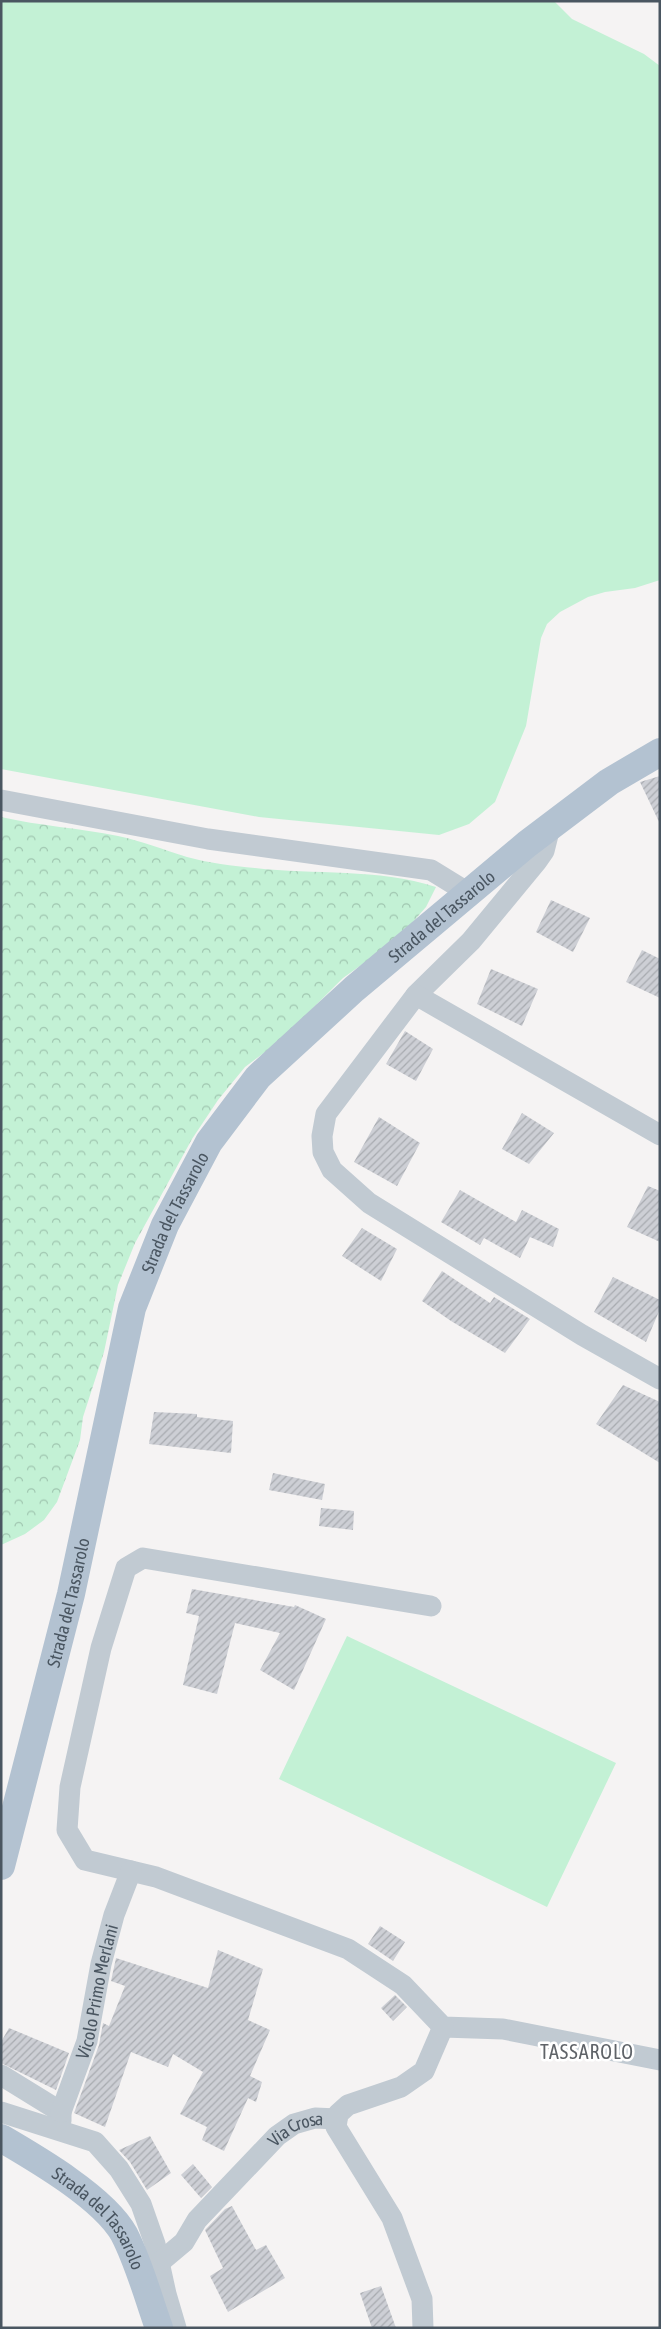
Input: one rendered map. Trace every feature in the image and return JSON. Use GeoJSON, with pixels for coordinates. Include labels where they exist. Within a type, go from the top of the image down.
{"type":"FeatureCollection","features":[{"type":"Feature","properties":{"kind":"main road","name":"Strada del Tassarolo"},"geometry":{"type":"LineString","coordinates":[[1,1866],[70,1594],[132,1308],[165,1225],[209,1142],[258,1077],[354,989],[550,827],[609,782],[660,752]]}},
{"type":"Feature","properties":{"kind":"main road","name":"Strada del Tassarolo"},"geometry":{"type":"LineString","coordinates":[[1,2138],[42,2162],[96,2201],[123,2233],[159,2328]]}},
{"type":"Feature","properties":{"kind":"street"},"geometry":{"type":"LineString","coordinates":[[1,800],[208,839],[431,870],[470,894]]}},
{"type":"Feature","properties":{"kind":"street"},"geometry":{"type":"LineString","coordinates":[[550,827],[544,851],[537,860],[471,941],[416,995],[326,1114],[322,1136],[323,1152],[332,1170],[369,1202],[582,1335],[660,1378]]}},
{"type":"Feature","properties":{"kind":"street"},"geometry":{"type":"LineString","coordinates":[[416,995],[660,1135]]}},
{"type":"Feature","properties":{"kind":"street"},"geometry":{"type":"LineString","coordinates":[[431,1606],[143,1558],[126,1568],[101,1648],[70,1787],[67,1830],[85,1860],[156,1877],[348,1949],[403,1985],[444,2027],[504,2029],[660,2060]]}},
{"type":"Feature","properties":{"kind":"street","name":"Vicolo Primo Merlani"},"geometry":{"type":"LineString","coordinates":[[61,2112],[87,2042],[102,1959],[114,1915],[131,1871]]}},
{"type":"Feature","properties":{"kind":"street","name":"Via Crosa"},"geometry":{"type":"LineString","coordinates":[[159,2263],[184,2242],[197,2220],[277,2136],[294,2124],[315,2118],[337,2119],[338,2114],[348,2105],[401,2087],[424,2071],[444,2027]]}},
{"type":"Feature","properties":{"kind":"street"},"geometry":{"type":"LineString","coordinates":[[1,2075],[61,2112],[61,2121],[44,2126]]}},
{"type":"Feature","properties":{"kind":"street"},"geometry":{"type":"LineString","coordinates":[[1,2112],[95,2142],[119,2168],[140,2204],[155,2244],[176,2328]]}},
{"type":"Feature","properties":{"kind":"street"},"geometry":{"type":"LineString","coordinates":[[337,2119],[336,2127],[392,2218],[422,2299],[423,2328]]}},
{"type":"Feature","properties":{"kind":"green space"},"geometry":{"type":"Polygon","coordinates":[[[1,1],[554,1],[572,19],[644,54],[660,66],[660,580],[635,588],[605,592],[588,597],[560,612],[547,624],[541,638],[526,726],[495,802],[469,824],[439,835],[259,817],[1,769],[1,1]]]}},
{"type":"Feature","properties":{"kind":"green space"},"geometry":{"type":"Polygon","coordinates":[[[1,817],[118,836],[187,857],[221,864],[277,870],[369,874],[414,881],[436,887],[426,907],[411,924],[378,953],[343,978],[280,1041],[245,1067],[218,1100],[192,1139],[135,1243],[118,1285],[104,1352],[83,1417],[80,1440],[57,1502],[44,1520],[25,1534],[1,1545],[1,817]]]}},
{"type":"Feature","properties":{"kind":"green space"},"geometry":{"type":"Polygon","coordinates":[[[347,1636],[616,1763],[547,1907],[279,1779],[347,1636]]]}},
{"type":"Feature","properties":{"kind":"building"},"geometry":{"type":"Polygon","coordinates":[[[660,776],[660,824],[640,782],[660,776]]]}},
{"type":"Feature","properties":{"kind":"building"},"geometry":{"type":"Polygon","coordinates":[[[551,900],[590,918],[573,952],[536,932],[551,900]]]}},
{"type":"Feature","properties":{"kind":"building"},"geometry":{"type":"Polygon","coordinates":[[[642,950],[660,959],[660,998],[626,982],[642,950]]]}},
{"type":"Feature","properties":{"kind":"building"},"geometry":{"type":"Polygon","coordinates":[[[491,969],[538,989],[522,1026],[477,1004],[491,969]]]}},
{"type":"Feature","properties":{"kind":"building"},"geometry":{"type":"Polygon","coordinates":[[[405,1031],[433,1049],[416,1081],[386,1064],[405,1031]]]}},
{"type":"Feature","properties":{"kind":"building"},"geometry":{"type":"Polygon","coordinates":[[[522,1113],[554,1133],[529,1164],[502,1149],[522,1113]]]}},
{"type":"Feature","properties":{"kind":"building"},"geometry":{"type":"Polygon","coordinates":[[[379,1117],[420,1143],[397,1186],[354,1162],[379,1117]]]}},
{"type":"Feature","properties":{"kind":"building"},"geometry":{"type":"Polygon","coordinates":[[[648,1186],[660,1191],[660,1242],[627,1227],[648,1186]]]}},
{"type":"Feature","properties":{"kind":"building"},"geometry":{"type":"Polygon","coordinates":[[[460,1190],[516,1222],[522,1210],[559,1229],[553,1247],[530,1237],[520,1258],[484,1238],[480,1245],[441,1222],[460,1190]]]}},
{"type":"Feature","properties":{"kind":"building"},"geometry":{"type":"Polygon","coordinates":[[[362,1228],[397,1249],[381,1281],[342,1256],[362,1228]]]}},
{"type":"Feature","properties":{"kind":"building"},"geometry":{"type":"Polygon","coordinates":[[[442,1271],[490,1303],[494,1297],[530,1319],[505,1353],[451,1321],[422,1301],[442,1271]]]}},
{"type":"Feature","properties":{"kind":"building"},"geometry":{"type":"Polygon","coordinates":[[[613,1277],[660,1300],[660,1309],[646,1342],[594,1312],[613,1277]]]}},
{"type":"Feature","properties":{"kind":"building"},"geometry":{"type":"Polygon","coordinates":[[[623,1385],[660,1402],[660,1463],[596,1424],[623,1385]]]}},
{"type":"Feature","properties":{"kind":"building"},"geometry":{"type":"Polygon","coordinates":[[[154,1412],[197,1414],[197,1417],[233,1421],[231,1453],[149,1444],[154,1412]]]}},
{"type":"Feature","properties":{"kind":"building"},"geometry":{"type":"Polygon","coordinates":[[[273,1473],[325,1484],[322,1500],[269,1490],[273,1473]]]}},
{"type":"Feature","properties":{"kind":"building"},"geometry":{"type":"Polygon","coordinates":[[[321,1508],[354,1511],[353,1530],[319,1526],[321,1508]]]}},
{"type":"Feature","properties":{"kind":"building"},"geometry":{"type":"Polygon","coordinates":[[[192,1589],[294,1607],[295,1605],[326,1619],[294,1690],[260,1670],[280,1633],[235,1623],[217,1694],[183,1685],[199,1616],[186,1613],[192,1589]]]}},
{"type":"Feature","properties":{"kind":"building"},"geometry":{"type":"Polygon","coordinates":[[[380,1926],[405,1942],[393,1961],[368,1944],[380,1926]]]}},
{"type":"Feature","properties":{"kind":"building"},"geometry":{"type":"Polygon","coordinates":[[[218,1950],[263,1969],[248,2020],[270,2030],[250,2076],[262,2082],[256,2102],[248,2098],[224,2151],[202,2140],[207,2127],[180,2114],[203,2072],[173,2054],[168,2067],[131,2052],[105,2127],[74,2113],[99,2045],[103,2023],[109,2026],[125,1986],[111,1981],[116,1958],[208,1988],[218,1950]]]}},
{"type":"Feature","properties":{"kind":"building"},"geometry":{"type":"Polygon","coordinates":[[[395,1995],[407,2007],[393,2021],[381,2008],[395,1995]]]}},
{"type":"Feature","properties":{"kind":"building"},"geometry":{"type":"Polygon","coordinates":[[[9,2028],[69,2053],[56,2090],[1,2063],[1,2042],[9,2028]]]}},
{"type":"Feature","properties":{"kind":"building"},"geometry":{"type":"Polygon","coordinates":[[[150,2136],[171,2173],[147,2190],[130,2162],[119,2150],[150,2136]]]}},
{"type":"Feature","properties":{"kind":"building"},"geometry":{"type":"Polygon","coordinates":[[[193,2164],[212,2187],[201,2198],[181,2175],[193,2164]]]}},
{"type":"Feature","properties":{"kind":"building"},"geometry":{"type":"Polygon","coordinates":[[[232,2206],[256,2250],[266,2245],[285,2278],[228,2312],[210,2276],[223,2268],[205,2230],[225,2209],[232,2206]]]}},
{"type":"Feature","properties":{"kind":"building"},"geometry":{"type":"Polygon","coordinates":[[[381,2286],[396,2328],[372,2328],[360,2293],[381,2286]]]}},
{"type":"Feature","properties":{"kind":"district","name":"TASSAROLO"},"geometry":{"type":"Point","coordinates":[587,2051]}}]}
